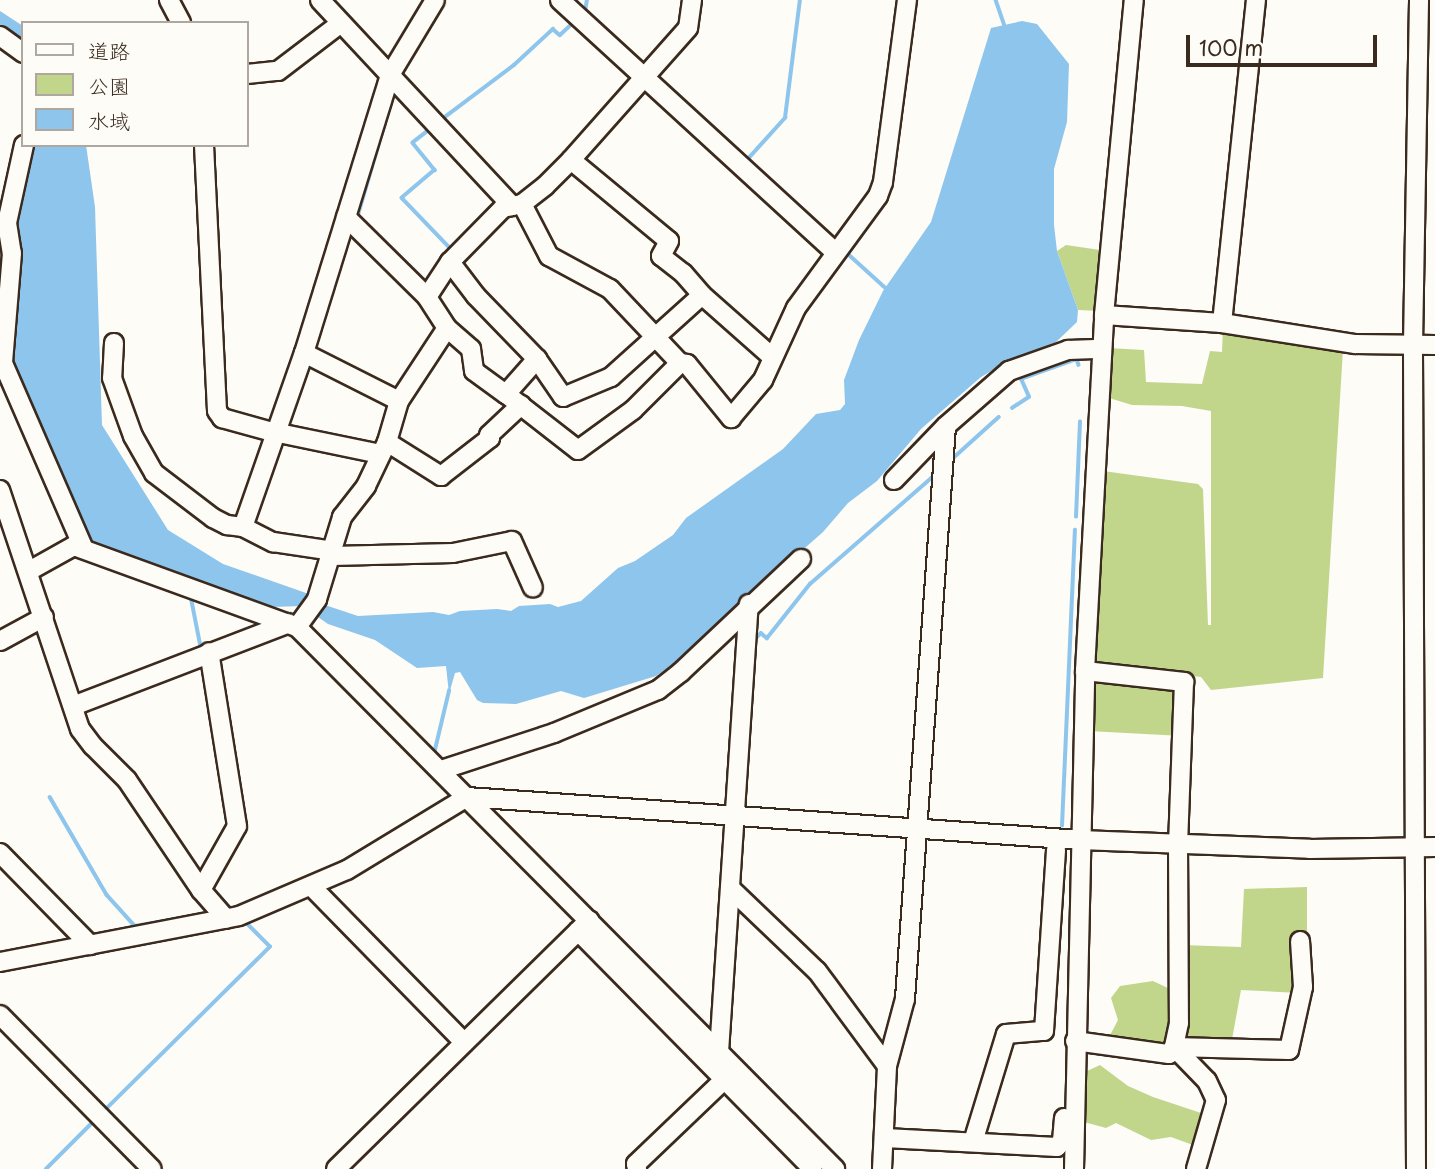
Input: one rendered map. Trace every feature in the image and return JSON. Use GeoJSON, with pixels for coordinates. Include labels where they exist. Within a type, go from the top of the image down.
{"type":"FeatureCollection","features":[{"type":"Feature","properties":{"kind":"street"},"geometry":{"type":"LineString","coordinates":[[169,0],[180,21]]}},
{"type":"Feature","properties":{"kind":"street"},"geometry":{"type":"LineString","coordinates":[[320,0],[517,205],[549,256],[610,289],[680,363],[687,364],[731,418],[763,380],[796,308],[878,196],[883,182],[906,0]]}},
{"type":"Feature","properties":{"kind":"street"},"geometry":{"type":"LineString","coordinates":[[243,527],[304,353],[390,75],[435,0]]}},
{"type":"Feature","properties":{"kind":"street"},"geometry":{"type":"LineString","coordinates":[[560,0],[835,252]]}},
{"type":"Feature","properties":{"kind":"street"},"geometry":{"type":"LineString","coordinates":[[427,297],[450,262],[503,208],[517,205],[571,160],[688,29],[692,0]]}},
{"type":"Feature","properties":{"kind":"street"},"geometry":{"type":"LineString","coordinates":[[1074,1169],[1073,1098],[1085,671],[1104,315],[1134,0]]}},
{"type":"Feature","properties":{"kind":"street"},"geometry":{"type":"LineString","coordinates":[[1222,323],[1256,0]]}},
{"type":"Feature","properties":{"kind":"street"},"geometry":{"type":"LineString","coordinates":[[1416,1169],[1413,345],[1419,0]]}},
{"type":"Feature","properties":{"kind":"street"},"geometry":{"type":"LineString","coordinates":[[248,74],[278,71],[341,23]]}},
{"type":"Feature","properties":{"kind":"street"},"geometry":{"type":"LineString","coordinates":[[0,36],[21,52]]}},
{"type":"Feature","properties":{"kind":"street"},"geometry":{"type":"LineString","coordinates":[[23,147],[4,222],[12,253],[3,363],[6,388],[84,550]]}},
{"type":"Feature","properties":{"kind":"street"},"geometry":{"type":"LineString","coordinates":[[204,147],[217,411],[222,418],[278,432],[384,448],[441,476],[490,438],[489,435],[537,359]]}},
{"type":"Feature","properties":{"kind":"street"},"geometry":{"type":"LineString","coordinates":[[571,160],[669,241],[661,256],[683,273],[702,295],[772,357]]}},
{"type":"Feature","properties":{"kind":"street"},"geometry":{"type":"LineString","coordinates":[[346,217],[427,297],[447,328],[471,349],[474,371],[578,450],[633,410],[680,363]]}},
{"type":"Feature","properties":{"kind":"street"},"geometry":{"type":"LineString","coordinates":[[450,262],[476,296],[537,359],[563,397],[611,377],[657,339],[702,295]]}},
{"type":"Feature","properties":{"kind":"street"},"geometry":{"type":"LineString","coordinates":[[1104,315],[1222,323],[1355,344],[1435,345]]}},
{"type":"Feature","properties":{"kind":"street"},"geometry":{"type":"LineString","coordinates":[[73,706],[209,652],[297,622],[317,598],[333,554],[342,517],[366,486],[384,448],[398,401],[447,328]]}},
{"type":"Feature","properties":{"kind":"street"},"geometry":{"type":"LineString","coordinates":[[114,343],[112,379],[145,462],[166,484],[213,518],[243,527],[272,542],[333,554],[453,553],[512,541],[533,587]]}},
{"type":"Feature","properties":{"kind":"street"},"geometry":{"type":"LineString","coordinates":[[894,480],[946,426],[1009,371],[1068,350],[1102,349]]}},
{"type":"Feature","properties":{"kind":"street"},"geometry":{"type":"LineString","coordinates":[[304,353],[398,401]]}},
{"type":"Feature","properties":{"kind":"street"},"geometry":{"type":"LineString","coordinates":[[882,1169],[887,1066],[905,999],[946,426]]}},
{"type":"Feature","properties":{"kind":"street"},"geometry":{"type":"LineString","coordinates":[[0,490],[86,738],[127,780],[201,890],[226,919]]}},
{"type":"Feature","properties":{"kind":"street"},"geometry":{"type":"LineString","coordinates":[[29,571],[74,546],[297,622],[467,797],[724,1079],[813,1169]]}},
{"type":"Feature","properties":{"kind":"street"},"geometry":{"type":"LineString","coordinates":[[440,770],[554,733],[658,690],[681,672],[749,604],[801,559]]}},
{"type":"Feature","properties":{"kind":"street"},"geometry":{"type":"LineString","coordinates":[[719,1052],[749,604]]}},
{"type":"Feature","properties":{"kind":"street"},"geometry":{"type":"LineString","coordinates":[[0,641],[44,617]]}},
{"type":"Feature","properties":{"kind":"street"},"geometry":{"type":"LineString","coordinates":[[201,890],[237,826],[209,652]]}},
{"type":"Feature","properties":{"kind":"street"},"geometry":{"type":"LineString","coordinates":[[1075,1041],[1169,1054],[1174,1047],[1179,1023],[1178,844],[1184,682],[1085,671]]}},
{"type":"Feature","properties":{"kind":"street"},"geometry":{"type":"LineString","coordinates":[[0,962],[226,919],[347,870],[467,797],[1080,841],[1310,849],[1435,847]]}},
{"type":"Feature","properties":{"kind":"street"},"geometry":{"type":"LineString","coordinates":[[973,1142],[1006,1034],[1044,1031],[1056,850]]}},
{"type":"Feature","properties":{"kind":"street"},"geometry":{"type":"LineString","coordinates":[[0,853],[90,945]]}},
{"type":"Feature","properties":{"kind":"street"},"geometry":{"type":"LineString","coordinates":[[311,886],[464,1042]]}},
{"type":"Feature","properties":{"kind":"street"},"geometry":{"type":"LineString","coordinates":[[730,888],[817,971],[887,1066]]}},
{"type":"Feature","properties":{"kind":"street"},"geometry":{"type":"LineString","coordinates":[[336,1169],[583,925]]}},
{"type":"Feature","properties":{"kind":"street"},"geometry":{"type":"LineString","coordinates":[[583,925],[719,1052],[835,1169]]}},
{"type":"Feature","properties":{"kind":"street"},"geometry":{"type":"LineString","coordinates":[[1174,1047],[1289,1050],[1303,987],[1300,942]]}},
{"type":"Feature","properties":{"kind":"street"},"geometry":{"type":"LineString","coordinates":[[0,1015],[152,1169]]}},
{"type":"Feature","properties":{"kind":"street"},"geometry":{"type":"LineString","coordinates":[[1174,1047],[1208,1081],[1216,1100],[1196,1169]]}},
{"type":"Feature","properties":{"kind":"street"},"geometry":{"type":"LineString","coordinates":[[637,1169],[636,1164],[724,1079]]}},
{"type":"Feature","properties":{"kind":"street"},"geometry":{"type":"LineString","coordinates":[[885,1138],[1057,1147],[1062,1141],[1066,1101],[1073,1098]]}},
{"type":"Feature","properties":{"kind":"green space"},"geometry":{"type":"Polygon","coordinates":[[[1066,245],[1100,250],[1104,254],[1100,311],[1078,310],[1057,251],[1066,245]]]}},
{"type":"Feature","properties":{"kind":"green space"},"geometry":{"type":"Polygon","coordinates":[[[1223,327],[1343,349],[1323,678],[1211,690],[1201,677],[1090,664],[1103,471],[1198,484],[1203,489],[1208,625],[1211,625],[1211,411],[1182,406],[1132,405],[1106,397],[1108,348],[1144,350],[1146,382],[1202,384],[1210,351],[1222,352],[1223,327]]]}},
{"type":"Feature","properties":{"kind":"green space"},"geometry":{"type":"Polygon","coordinates":[[[1091,679],[1176,683],[1173,735],[1088,731],[1091,679]]]}},
{"type":"Feature","properties":{"kind":"green space"},"geometry":{"type":"Polygon","coordinates":[[[1307,887],[1307,942],[1299,993],[1241,990],[1231,1045],[1179,1044],[1181,945],[1241,947],[1244,889],[1307,887]]]}},
{"type":"Feature","properties":{"kind":"green space"},"geometry":{"type":"Polygon","coordinates":[[[1153,981],[1170,989],[1171,1046],[1106,1043],[1118,1020],[1111,998],[1120,986],[1153,981]]]}},
{"type":"Feature","properties":{"kind":"green space"},"geometry":{"type":"Polygon","coordinates":[[[1100,1065],[1128,1086],[1210,1116],[1200,1140],[1193,1145],[1171,1137],[1151,1140],[1116,1123],[1106,1128],[1084,1122],[1081,1119],[1080,1080],[1085,1072],[1100,1065]]]}},
{"type":"Feature","properties":{"kind":"water"},"geometry":{"type":"Polygon","coordinates":[[[0,11],[21,25],[21,39],[0,26],[0,11]]]}},
{"type":"Feature","properties":{"kind":"water"},"geometry":{"type":"Polygon","coordinates":[[[1022,21],[1037,24],[1069,64],[1067,122],[1054,169],[1054,225],[1057,251],[1078,310],[1077,322],[1056,342],[1001,365],[981,377],[921,429],[877,481],[848,503],[823,532],[672,665],[656,676],[584,698],[561,691],[516,704],[483,703],[477,700],[460,672],[455,673],[449,694],[446,666],[417,668],[375,640],[328,624],[302,606],[272,607],[87,541],[12,361],[21,276],[18,210],[34,147],[86,147],[95,207],[102,425],[168,530],[223,564],[306,593],[319,603],[358,616],[433,612],[449,615],[460,611],[511,611],[519,606],[550,604],[558,607],[581,601],[618,568],[635,561],[673,535],[686,518],[783,449],[816,414],[840,410],[845,404],[844,380],[859,340],[883,291],[931,222],[991,28],[1022,21]]]}},
{"type":"Feature","properties":{"kind":"waterway"},"geometry":{"type":"LineString","coordinates":[[585,12],[587,0]]}},
{"type":"Feature","properties":{"kind":"waterway"},"geometry":{"type":"LineString","coordinates":[[747,160],[785,118],[800,0]]}},
{"type":"Feature","properties":{"kind":"waterway"},"geometry":{"type":"LineString","coordinates":[[996,0],[1006,29]]}},
{"type":"Feature","properties":{"kind":"waterway"},"geometry":{"type":"LineString","coordinates":[[441,120],[514,65],[553,29],[560,35],[574,22]]}},
{"type":"Feature","properties":{"kind":"waterway"},"geometry":{"type":"LineString","coordinates":[[357,218],[389,109]]}},
{"type":"Feature","properties":{"kind":"waterway"},"geometry":{"type":"LineString","coordinates":[[432,128],[413,143],[435,170],[402,198],[452,250]]}},
{"type":"Feature","properties":{"kind":"waterway"},"geometry":{"type":"LineString","coordinates":[[846,252],[887,289]]}},
{"type":"Feature","properties":{"kind":"waterway"},"geometry":{"type":"LineString","coordinates":[[1012,408],[1029,397],[1021,379],[1077,359],[1079,365]]}},
{"type":"Feature","properties":{"kind":"waterway"},"geometry":{"type":"LineString","coordinates":[[951,460],[999,417]]}},
{"type":"Feature","properties":{"kind":"waterway"},"geometry":{"type":"LineString","coordinates":[[1076,517],[1080,422]]}},
{"type":"Feature","properties":{"kind":"waterway"},"geometry":{"type":"LineString","coordinates":[[753,641],[761,633],[767,638],[810,584],[936,474]]}},
{"type":"Feature","properties":{"kind":"waterway"},"geometry":{"type":"LineString","coordinates":[[1062,826],[1075,530]]}},
{"type":"Feature","properties":{"kind":"waterway"},"geometry":{"type":"LineString","coordinates":[[191,596],[201,647]]}},
{"type":"Feature","properties":{"kind":"waterway"},"geometry":{"type":"LineString","coordinates":[[434,754],[449,691]]}},
{"type":"Feature","properties":{"kind":"waterway"},"geometry":{"type":"LineString","coordinates":[[50,797],[107,895],[135,926],[195,916]]}},
{"type":"Feature","properties":{"kind":"waterway"},"geometry":{"type":"LineString","coordinates":[[212,889],[233,911]]}},
{"type":"Feature","properties":{"kind":"waterway"},"geometry":{"type":"LineString","coordinates":[[105,1110],[270,947],[247,924]]}},
{"type":"Feature","properties":{"kind":"waterway"},"geometry":{"type":"LineString","coordinates":[[46,1169],[94,1121]]}}]}
